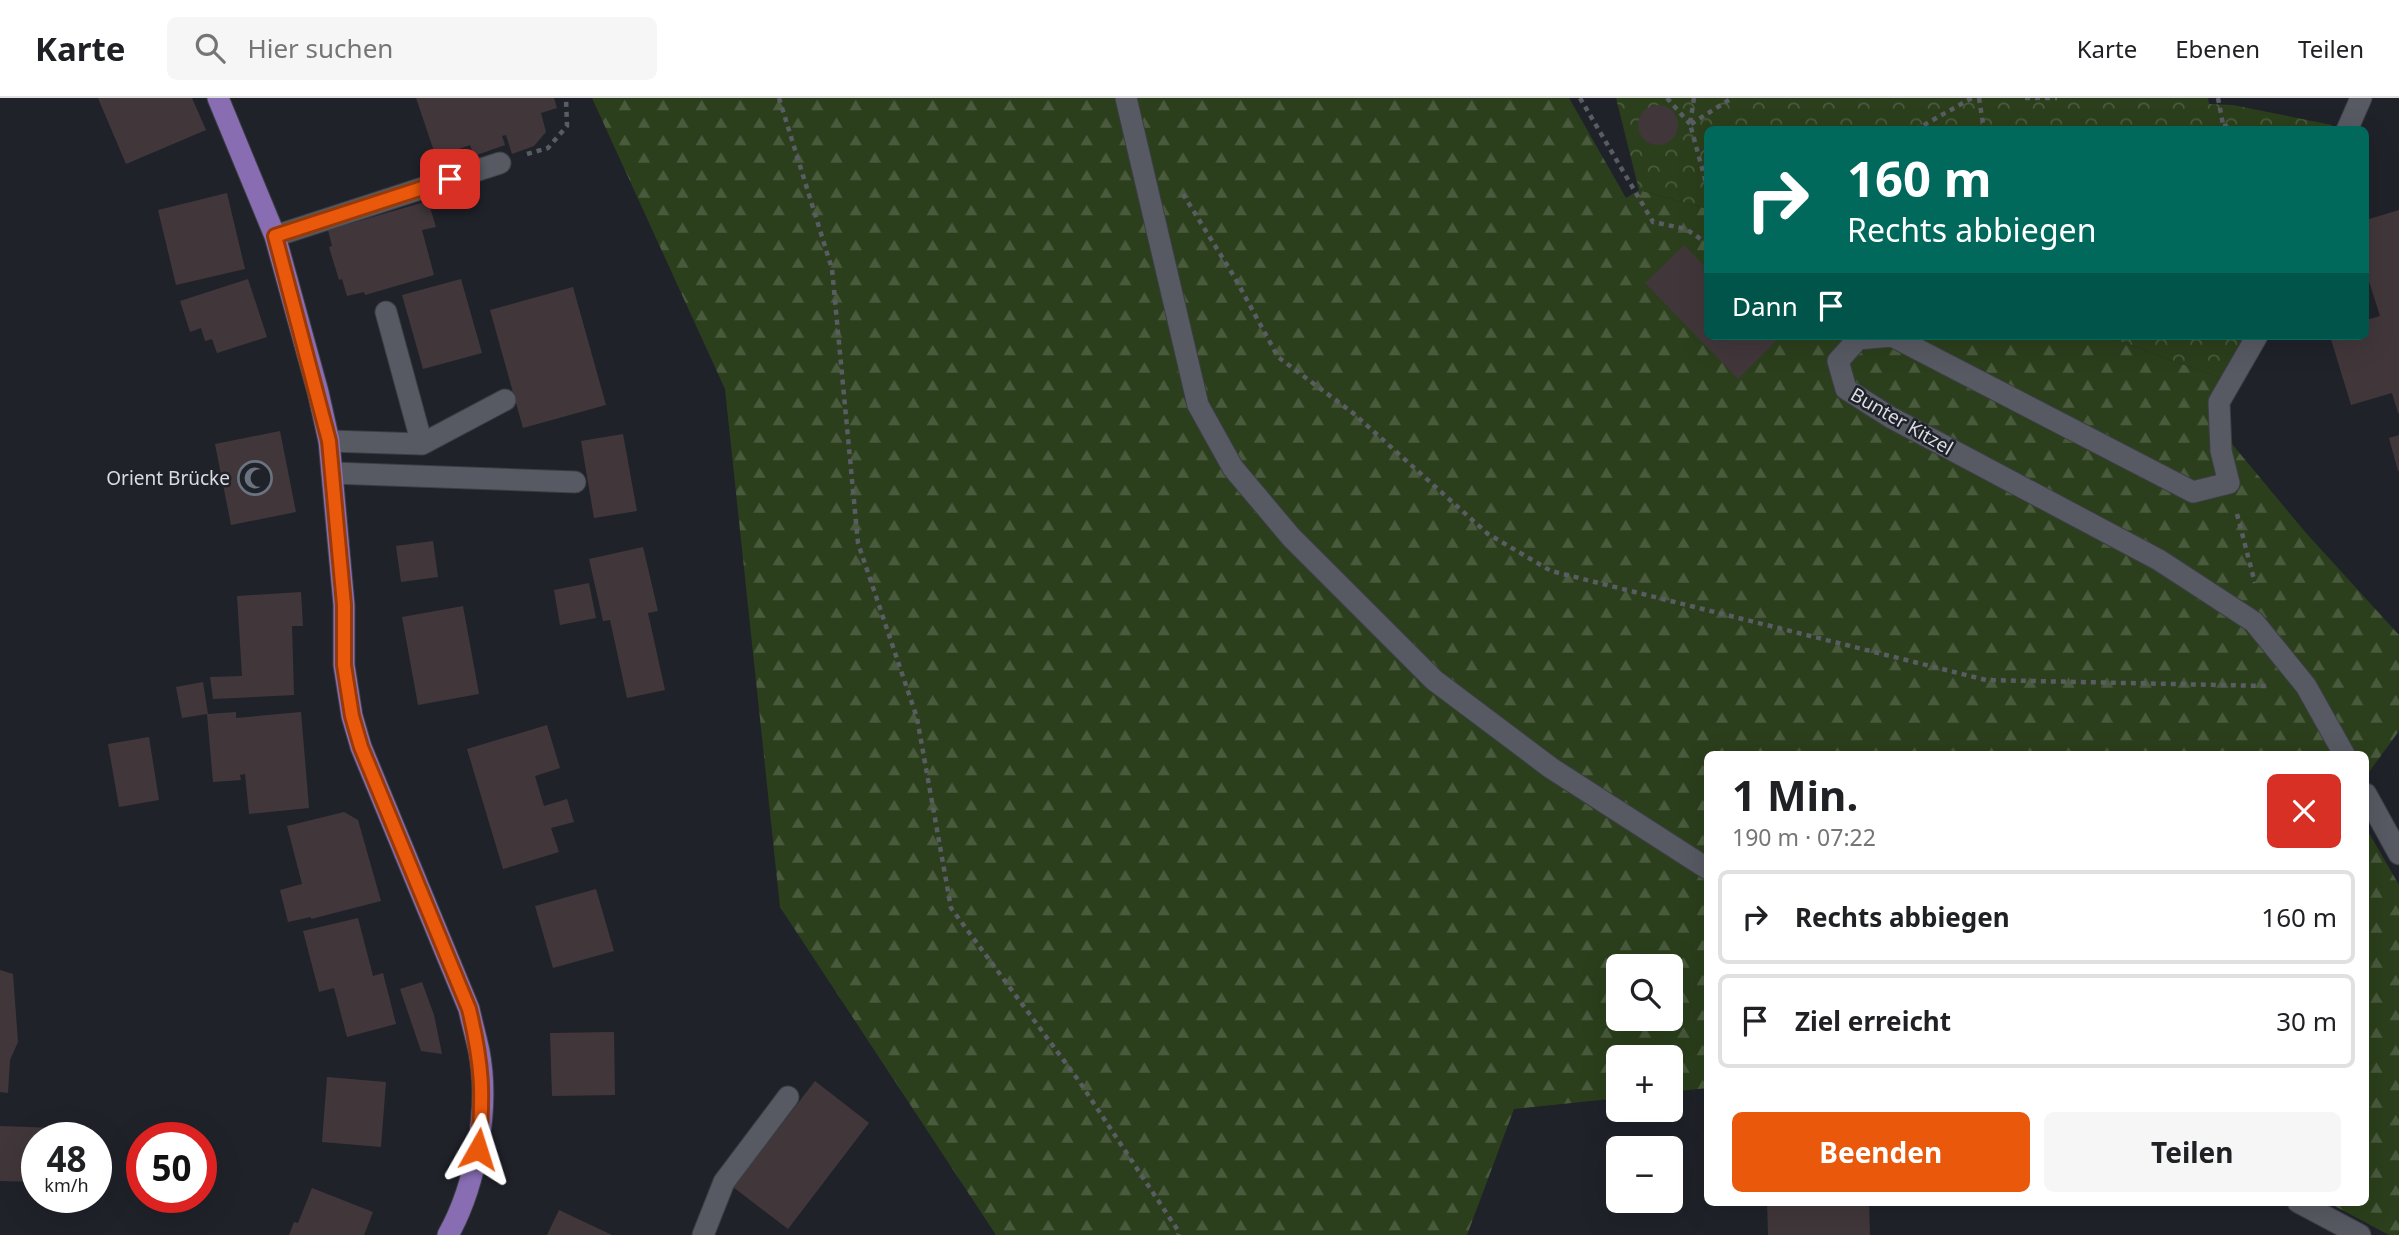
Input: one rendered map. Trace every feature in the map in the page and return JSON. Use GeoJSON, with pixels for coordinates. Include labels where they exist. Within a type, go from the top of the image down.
{"type":"FeatureCollection","features":[{"type":"Feature","properties":{"kind":"main road"},"geometry":{"type":"LineString","coordinates":[[218,98],[275,236],[329,441],[344,605],[344,665],[352,716],[361,747],[469,1009],[480,1053],[483,1103],[478,1149],[463,1200],[448,1235]]}},
{"type":"Feature","properties":{"kind":"street"},"geometry":{"type":"LineString","coordinates":[[1126,98],[1198,405],[1233,468],[1291,537],[1434,680],[1551,768],[1704,866]]}},
{"type":"Feature","properties":{"kind":"street"},"geometry":{"type":"LineString","coordinates":[[2349,126],[2361,98]]}},
{"type":"Feature","properties":{"kind":"street"},"geometry":{"type":"LineString","coordinates":[[275,236],[500,163]]}},
{"type":"Feature","properties":{"kind":"street"},"geometry":{"type":"LineString","coordinates":[[386,312],[422,444]]}},
{"type":"Feature","properties":{"kind":"street","name":"Bunter Kitzel"},"geometry":{"type":"LineString","coordinates":[[1858,340],[1838,362],[1846,389],[1890,417],[2159,560],[2253,622],[2306,687],[2342,751]]}},
{"type":"Feature","properties":{"kind":"street","name":"Bunter Kitzel"},"geometry":{"type":"LineString","coordinates":[[1900,340],[2193,492],[2229,483]]}},
{"type":"Feature","properties":{"kind":"street"},"geometry":{"type":"LineString","coordinates":[[2229,483],[2221,452],[2219,402],[2255,340]]}},
{"type":"Feature","properties":{"kind":"street"},"geometry":{"type":"LineString","coordinates":[[329,441],[422,444],[506,400]]}},
{"type":"Feature","properties":{"kind":"street"},"geometry":{"type":"LineString","coordinates":[[333,473],[575,482]]}},
{"type":"Feature","properties":{"kind":"street"},"geometry":{"type":"LineString","coordinates":[[2369,799],[2399,853]]}},
{"type":"Feature","properties":{"kind":"street"},"geometry":{"type":"LineString","coordinates":[[703,1235],[724,1182],[788,1097]]}},
{"type":"Feature","properties":{"kind":"street"},"geometry":{"type":"LineString","coordinates":[[2306,1206],[2360,1235]]}},
{"type":"Feature","properties":{"kind":"path"},"geometry":{"type":"LineString","coordinates":[[500,163],[548,148],[567,126],[566,98]]}},
{"type":"Feature","properties":{"kind":"path"},"geometry":{"type":"LineString","coordinates":[[779,98],[832,269],[858,543],[917,718],[951,908],[1079,1081],[1179,1232],[1178,1235]]}},
{"type":"Feature","properties":{"kind":"path"},"geometry":{"type":"LineString","coordinates":[[1580,98],[1653,222],[1686,229],[1704,241]]}},
{"type":"Feature","properties":{"kind":"path"},"geometry":{"type":"LineString","coordinates":[[1667,98],[1690,124]]}},
{"type":"Feature","properties":{"kind":"path"},"geometry":{"type":"LineString","coordinates":[[1694,98],[1690,124],[1704,175]]}},
{"type":"Feature","properties":{"kind":"path"},"geometry":{"type":"LineString","coordinates":[[1690,124],[1732,98]]}},
{"type":"Feature","properties":{"kind":"path"},"geometry":{"type":"LineString","coordinates":[[1922,126],[1972,98]]}},
{"type":"Feature","properties":{"kind":"path"},"geometry":{"type":"LineString","coordinates":[[1979,98],[1983,126]]}},
{"type":"Feature","properties":{"kind":"path"},"geometry":{"type":"LineString","coordinates":[[2025,98],[2057,98]]}},
{"type":"Feature","properties":{"kind":"path"},"geometry":{"type":"LineString","coordinates":[[2218,98],[2223,126]]}},
{"type":"Feature","properties":{"kind":"path"},"geometry":{"type":"LineString","coordinates":[[1178,185],[1235,278],[1278,357],[1353,413],[1488,534],[1551,571],[1986,680],[2306,687]]}},
{"type":"Feature","properties":{"kind":"path"},"geometry":{"type":"LineString","coordinates":[[2229,483],[2256,589]]}},
{"type":"Feature","properties":{"kind":"green space"},"geometry":{"type":"Polygon","coordinates":[[[592,98],[1569,98],[1626,198],[1639,190],[1704,208],[1704,340],[2116,340],[2226,380],[2212,434],[2232,444],[2306,533],[2399,635],[2399,731],[2369,772],[2369,751],[1704,751],[1704,1088],[1683,1091],[1683,1045],[1606,1045],[1606,1099],[1514,1109],[1467,1235],[996,1235],[780,907],[725,389],[592,98]]]}},
{"type":"Feature","properties":{"kind":"green space"},"geometry":{"type":"Polygon","coordinates":[[[1616,98],[2208,98],[2209,104],[2233,105],[2332,125],[1704,126],[1704,208],[1639,190],[1616,98]]]}},
{"type":"Feature","properties":{"kind":"green space"},"geometry":{"type":"Polygon","coordinates":[[[2116,340],[2242,340],[2226,380],[2116,340]]]}},
{"type":"Feature","properties":{"kind":"green space"},"geometry":{"type":"Polygon","coordinates":[[[2369,833],[2399,885],[2399,1235],[2389,1235],[2335,1206],[2369,1206],[2369,833]]]}},
{"type":"Feature","properties":{"kind":"building"},"geometry":{"type":"Polygon","coordinates":[[[98,98],[192,98],[206,130],[126,164],[98,98]]]}},
{"type":"Feature","properties":{"kind":"building"},"geometry":{"type":"Polygon","coordinates":[[[416,98],[554,98],[557,108],[541,113],[546,132],[534,146],[512,154],[506,135],[502,136],[505,145],[474,156],[470,145],[436,157],[416,98]]]}},
{"type":"Feature","properties":{"kind":"building"},"geometry":{"type":"Polygon","coordinates":[[[1658,105],[1666,106],[1672,111],[1677,117],[1677,133],[1672,139],[1666,144],[1658,145],[1650,144],[1644,139],[1639,133],[1638,125],[1639,117],[1644,111],[1650,106],[1658,105]]]}},
{"type":"Feature","properties":{"kind":"building"},"geometry":{"type":"Polygon","coordinates":[[[227,193],[245,269],[176,285],[158,210],[227,193]]]}},
{"type":"Feature","properties":{"kind":"building"},"geometry":{"type":"Polygon","coordinates":[[[428,201],[436,227],[422,230],[434,275],[365,295],[364,292],[347,296],[329,247],[332,246],[328,230],[428,201]]]}},
{"type":"Feature","properties":{"kind":"building"},"geometry":{"type":"Polygon","coordinates":[[[2399,210],[2399,413],[2392,393],[2351,405],[2331,340],[2369,340],[2369,319],[2380,316],[2369,281],[2369,219],[2399,210]]]}},
{"type":"Feature","properties":{"kind":"building"},"geometry":{"type":"Polygon","coordinates":[[[1684,245],[1704,266],[1704,340],[1777,340],[1738,379],[1645,283],[1684,245]]]}},
{"type":"Feature","properties":{"kind":"building"},"geometry":{"type":"Polygon","coordinates":[[[248,279],[267,337],[217,353],[212,339],[205,341],[201,328],[190,332],[180,301],[248,279]]]}},
{"type":"Feature","properties":{"kind":"building"},"geometry":{"type":"Polygon","coordinates":[[[461,279],[482,353],[423,369],[402,295],[461,279]]]}},
{"type":"Feature","properties":{"kind":"building"},"geometry":{"type":"Polygon","coordinates":[[[573,287],[606,405],[523,428],[490,310],[573,287]]]}},
{"type":"Feature","properties":{"kind":"building","name":"Orient Brücke"},"geometry":{"type":"Polygon","coordinates":[[[280,431],[296,512],[231,525],[215,444],[280,431]]]}},
{"type":"Feature","properties":{"kind":"building"},"geometry":{"type":"Polygon","coordinates":[[[623,434],[637,511],[594,518],[581,441],[623,434]]]}},
{"type":"Feature","properties":{"kind":"building"},"geometry":{"type":"Polygon","coordinates":[[[2399,435],[2399,471],[2398,471],[2389,438],[2399,435]]]}},
{"type":"Feature","properties":{"kind":"building"},"geometry":{"type":"Polygon","coordinates":[[[433,541],[438,577],[401,582],[396,546],[433,541]]]}},
{"type":"Feature","properties":{"kind":"building"},"geometry":{"type":"Polygon","coordinates":[[[643,547],[658,611],[648,613],[665,690],[627,698],[610,620],[603,621],[589,559],[643,547]]]}},
{"type":"Feature","properties":{"kind":"building"},"geometry":{"type":"Polygon","coordinates":[[[589,583],[596,618],[560,625],[554,590],[589,583]]]}},
{"type":"Feature","properties":{"kind":"building"},"geometry":{"type":"Polygon","coordinates":[[[301,592],[303,626],[292,626],[294,695],[213,699],[210,677],[242,676],[237,596],[301,592]]]}},
{"type":"Feature","properties":{"kind":"building"},"geometry":{"type":"Polygon","coordinates":[[[463,606],[479,694],[418,705],[402,617],[463,606]]]}},
{"type":"Feature","properties":{"kind":"building"},"geometry":{"type":"Polygon","coordinates":[[[203,682],[208,714],[236,712],[236,718],[301,712],[309,808],[249,814],[245,774],[240,775],[241,780],[213,782],[207,714],[182,718],[176,687],[203,682]]]}},
{"type":"Feature","properties":{"kind":"building"},"geometry":{"type":"Polygon","coordinates":[[[547,725],[560,768],[535,776],[544,806],[567,799],[574,822],[551,828],[559,852],[503,869],[467,749],[547,725]]]}},
{"type":"Feature","properties":{"kind":"building"},"geometry":{"type":"Polygon","coordinates":[[[149,737],[159,800],[119,807],[108,744],[149,737]]]}},
{"type":"Feature","properties":{"kind":"building"},"geometry":{"type":"Polygon","coordinates":[[[344,812],[358,820],[381,901],[311,919],[288,922],[280,890],[302,884],[287,826],[344,812]]]}},
{"type":"Feature","properties":{"kind":"building"},"geometry":{"type":"Polygon","coordinates":[[[596,889],[614,951],[553,968],[535,906],[596,889]]]}},
{"type":"Feature","properties":{"kind":"building"},"geometry":{"type":"Polygon","coordinates":[[[358,918],[373,976],[383,973],[396,1024],[347,1037],[334,988],[319,992],[303,931],[358,918]]]}},
{"type":"Feature","properties":{"kind":"building"},"geometry":{"type":"Polygon","coordinates":[[[0,970],[13,974],[18,1042],[10,1060],[8,1093],[0,1092],[0,970]]]}},
{"type":"Feature","properties":{"kind":"building"},"geometry":{"type":"Polygon","coordinates":[[[422,982],[434,1015],[442,1054],[421,1051],[400,989],[422,982]]]}},
{"type":"Feature","properties":{"kind":"building"},"geometry":{"type":"Polygon","coordinates":[[[614,1032],[615,1095],[552,1096],[550,1033],[614,1032]]]}},
{"type":"Feature","properties":{"kind":"building"},"geometry":{"type":"Polygon","coordinates":[[[327,1077],[386,1082],[381,1147],[322,1142],[327,1077]]]}},
{"type":"Feature","properties":{"kind":"building"},"geometry":{"type":"Polygon","coordinates":[[[815,1081],[869,1123],[788,1229],[733,1187],[815,1081]]]}},
{"type":"Feature","properties":{"kind":"building"},"geometry":{"type":"Polygon","coordinates":[[[0,1126],[21,1127],[21,1182],[0,1181],[0,1126]]]}},
{"type":"Feature","properties":{"kind":"building"},"geometry":{"type":"Polygon","coordinates":[[[312,1188],[373,1212],[364,1235],[289,1235],[294,1222],[298,1223],[312,1188]]]}},
{"type":"Feature","properties":{"kind":"building"},"geometry":{"type":"Polygon","coordinates":[[[1767,1206],[1869,1206],[1870,1235],[1768,1235],[1767,1206]]]}},
{"type":"Feature","properties":{"kind":"building"},"geometry":{"type":"Polygon","coordinates":[[[559,1210],[612,1235],[547,1235],[559,1210]]]}},
{"type":"Feature","properties":{"kind":"place","name":"Orient Brücke"},"geometry":{"type":"Point","coordinates":[255,478]}},
{"type":"Feature","properties":{"kind":"route"},"geometry":{"type":"LineString","coordinates":[[450,179],[275,236],[329,441],[344,605],[344,665],[352,716],[361,747],[469,1009],[480,1053],[483,1103],[478,1149]]}}]}
